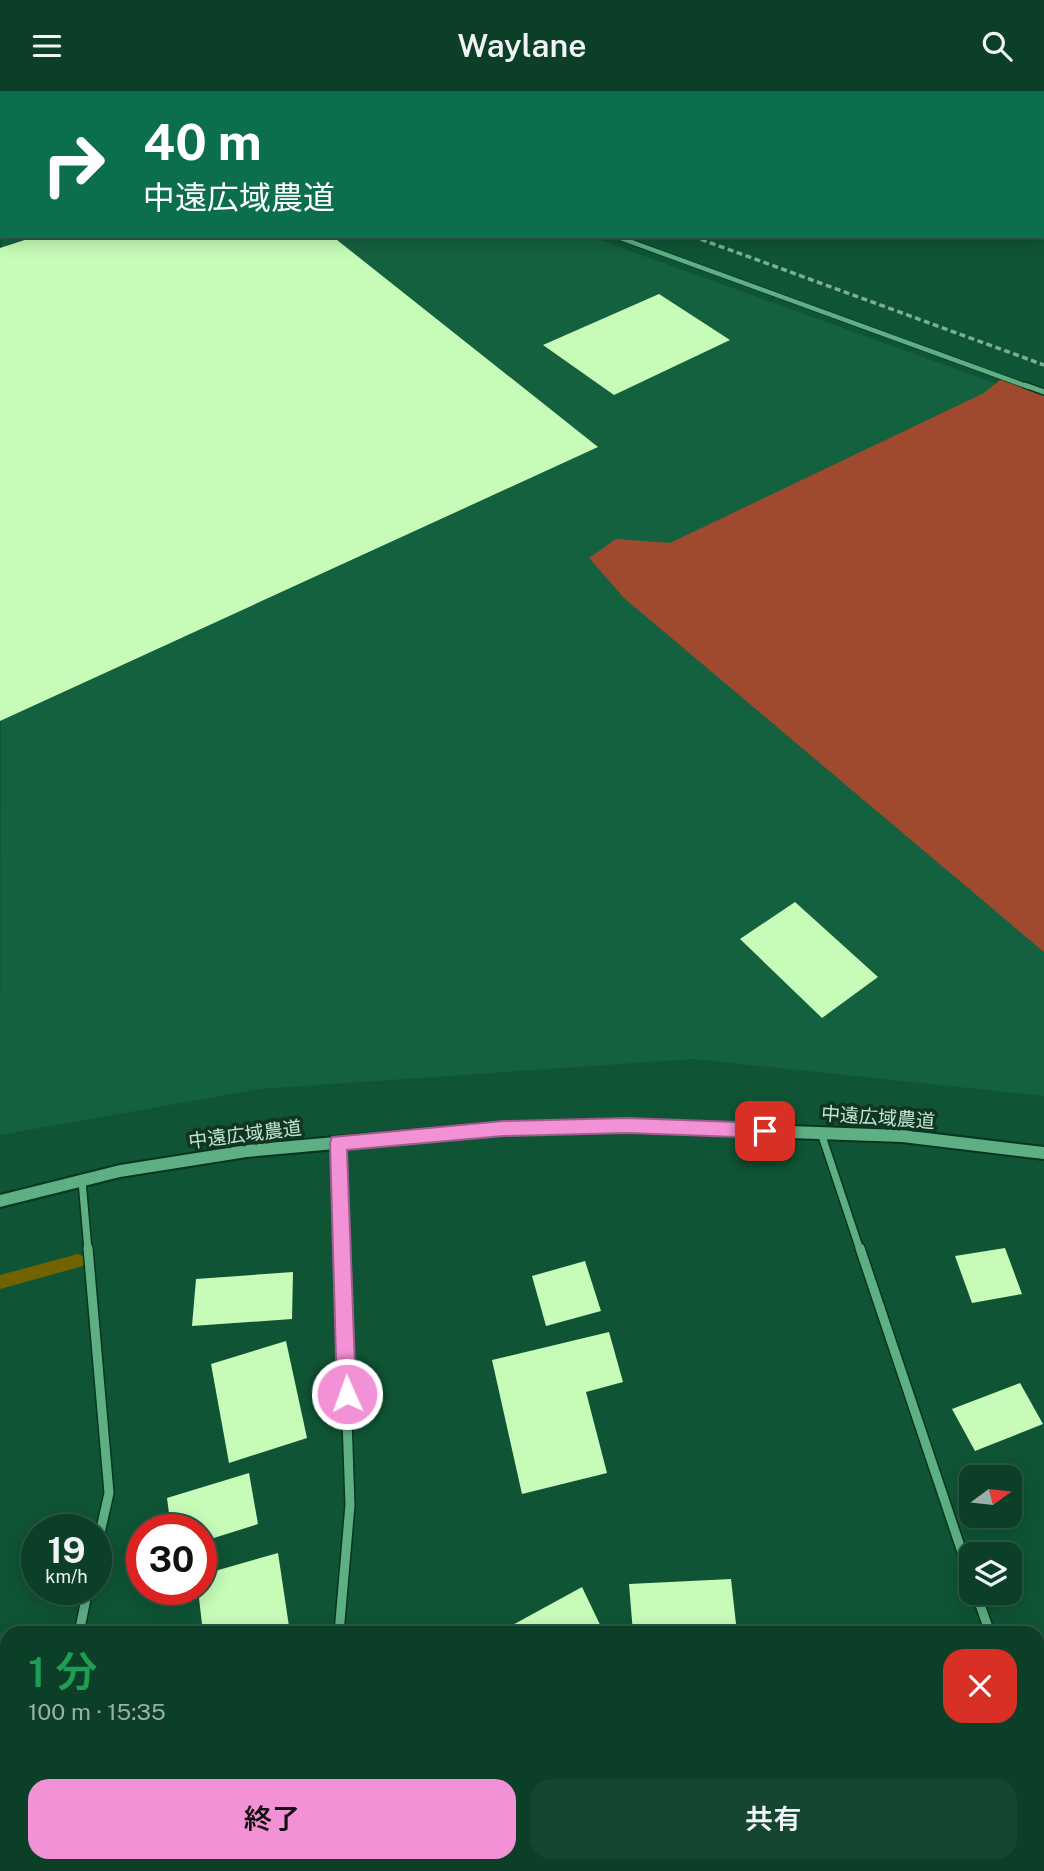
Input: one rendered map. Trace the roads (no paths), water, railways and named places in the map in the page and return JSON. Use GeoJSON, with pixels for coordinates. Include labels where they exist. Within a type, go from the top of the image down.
{"type":"FeatureCollection","features":[{"type":"Feature","properties":{"kind":"street"},"geometry":{"type":"LineString","coordinates":[[620,238],[1044,392]]}},
{"type":"Feature","properties":{"kind":"street","name":"中遠広域農道"},"geometry":{"type":"LineString","coordinates":[[0,1201],[120,1171],[247,1151],[503,1129],[627,1126],[820,1132],[902,1136],[1044,1153]]}},
{"type":"Feature","properties":{"kind":"street"},"geometry":{"type":"LineString","coordinates":[[820,1132],[959,1543]]}},
{"type":"Feature","properties":{"kind":"street"},"geometry":{"type":"LineString","coordinates":[[338,1143],[350,1506],[340,1626]]}},
{"type":"Feature","properties":{"kind":"street"},"geometry":{"type":"LineString","coordinates":[[82,1181],[108,1493],[104,1514]]}},
{"type":"Feature","properties":{"kind":"street"},"geometry":{"type":"LineString","coordinates":[[80,1626],[85,1605]]}},
{"type":"Feature","properties":{"kind":"street"},"geometry":{"type":"LineString","coordinates":[[980,1605],[987,1626]]}},
{"type":"Feature","properties":{"kind":"waterway"},"geometry":{"type":"LineString","coordinates":[[0,1282],[78,1261]]}},
{"type":"Feature","properties":{"kind":"railway"},"geometry":{"type":"LineString","coordinates":[[697,238],[1044,365]]}}]}
